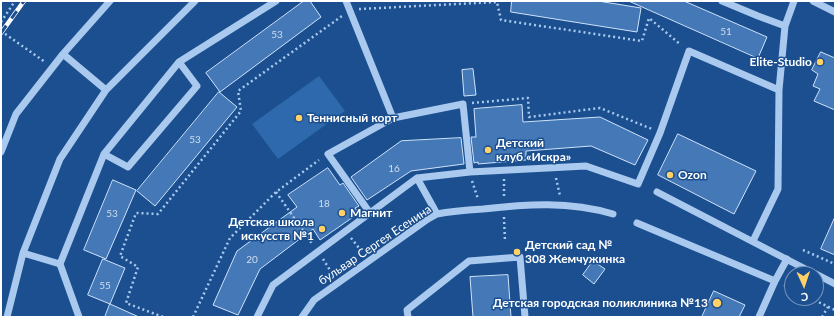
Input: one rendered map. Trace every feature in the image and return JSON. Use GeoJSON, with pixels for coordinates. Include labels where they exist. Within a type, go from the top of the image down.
{"type":"FeatureCollection","features":[{"type":"Feature","properties":{"kind":"street"},"geometry":{"type":"LineString","coordinates":[[1,152],[16,114],[63,54],[110,1]]}},
{"type":"Feature","properties":{"kind":"street"},"geometry":{"type":"LineString","coordinates":[[7,317],[23,253],[60,159],[106,90],[195,1]]}},
{"type":"Feature","properties":{"kind":"street"},"geometry":{"type":"LineString","coordinates":[[79,317],[60,264],[104,154],[179,62],[276,1]]}},
{"type":"Feature","properties":{"kind":"street"},"geometry":{"type":"LineString","coordinates":[[346,1],[351,9],[393,118]]}},
{"type":"Feature","properties":{"kind":"street"},"geometry":{"type":"LineString","coordinates":[[722,1],[786,26]]}},
{"type":"Feature","properties":{"kind":"street"},"geometry":{"type":"LineString","coordinates":[[754,241],[778,189],[779,90],[786,26],[794,1]]}},
{"type":"Feature","properties":{"kind":"street"},"geometry":{"type":"LineString","coordinates":[[813,1],[835,12]]}},
{"type":"Feature","properties":{"kind":"street"},"geometry":{"type":"LineString","coordinates":[[258,317],[273,285],[417,178],[470,172],[586,166],[638,184],[660,133],[688,50],[779,90]]}},
{"type":"Feature","properties":{"kind":"street"},"geometry":{"type":"LineString","coordinates":[[63,54],[106,90]]}},
{"type":"Feature","properties":{"kind":"street"},"geometry":{"type":"LineString","coordinates":[[104,154],[128,167],[197,86],[179,62]]}},
{"type":"Feature","properties":{"kind":"street"},"geometry":{"type":"LineString","coordinates":[[370,213],[328,154],[393,118],[463,104],[470,172]]}},
{"type":"Feature","properties":{"kind":"street"},"geometry":{"type":"LineString","coordinates":[[417,178],[437,214]]}},
{"type":"Feature","properties":{"kind":"street"},"geometry":{"type":"LineString","coordinates":[[657,192],[801,266]]}},
{"type":"Feature","properties":{"kind":"street","name":"бульвар Сергея Есенина"},"geometry":{"type":"LineString","coordinates":[[302,317],[314,300],[337,282],[437,214],[481,209],[561,204],[579,206],[613,214]]}},
{"type":"Feature","properties":{"kind":"street"},"geometry":{"type":"LineString","coordinates":[[637,223],[775,281]]}},
{"type":"Feature","properties":{"kind":"street"},"geometry":{"type":"LineString","coordinates":[[23,253],[60,264]]}},
{"type":"Feature","properties":{"kind":"street"},"geometry":{"type":"LineString","coordinates":[[408,317],[407,310],[469,261],[520,257],[525,317]]}},
{"type":"Feature","properties":{"kind":"street"},"geometry":{"type":"LineString","coordinates":[[759,317],[775,281],[787,259]]}},
{"type":"Feature","properties":{"kind":"street"},"geometry":{"type":"LineString","coordinates":[[824,278],[835,284]]}},
{"type":"Feature","properties":{"kind":"path"},"geometry":{"type":"LineString","coordinates":[[1,22],[15,1]]}},
{"type":"Feature","properties":{"kind":"path"},"geometry":{"type":"LineString","coordinates":[[163,317],[126,303],[138,267],[120,256],[136,213],[158,214],[241,111],[238,91],[351,9],[497,2],[501,20],[642,41],[649,18],[688,50]]}},
{"type":"Feature","properties":{"kind":"path"},"geometry":{"type":"LineString","coordinates":[[1,31],[53,67]]}},
{"type":"Feature","properties":{"kind":"path"},"geometry":{"type":"LineString","coordinates":[[463,104],[528,98],[529,117],[600,108],[660,133]]}},
{"type":"Feature","properties":{"kind":"path"},"geometry":{"type":"LineString","coordinates":[[193,317],[230,238],[276,192],[328,154]]}},
{"type":"Feature","properties":{"kind":"path"},"geometry":{"type":"LineString","coordinates":[[554,168],[561,204]]}},
{"type":"Feature","properties":{"kind":"path"},"geometry":{"type":"LineString","coordinates":[[470,172],[481,209]]}},
{"type":"Feature","properties":{"kind":"path"},"geometry":{"type":"LineString","coordinates":[[276,192],[337,282]]}},
{"type":"Feature","properties":{"kind":"path"},"geometry":{"type":"LineString","coordinates":[[345,231],[368,260]]}},
{"type":"Feature","properties":{"kind":"path"},"geometry":{"type":"LineString","coordinates":[[803,250],[835,264]]}},
{"type":"Feature","properties":{"kind":"path"},"geometry":{"type":"LineString","coordinates":[[824,305],[835,310]]}},
{"type":"Feature","properties":{"kind":"path"},"geometry":{"type":"LineString","coordinates":[[822,317],[828,307]]}},
{"type":"Feature","properties":{"kind":"shaded area","name":"Теннисный корт"},"geometry":{"type":"Polygon","coordinates":[[[319,76],[345,111],[278,159],[252,124],[319,76]]]}},
{"type":"Feature","properties":{"kind":"building"},"geometry":{"type":"Polygon","coordinates":[[[304,1],[310,1],[321,17],[220,92],[206,73],[304,1]]]}},
{"type":"Feature","properties":{"kind":"building"},"geometry":{"type":"Polygon","coordinates":[[[512,1],[598,1],[641,8],[637,32],[511,12],[512,1]]]}},
{"type":"Feature","properties":{"kind":"building"},"geometry":{"type":"Polygon","coordinates":[[[629,1],[684,1],[767,37],[758,58],[629,1]]]}},
{"type":"Feature","properties":{"kind":"building"},"geometry":{"type":"Polygon","coordinates":[[[821,52],[835,58],[835,110],[814,101],[820,89],[813,86],[818,74],[812,70],[821,52]]]}},
{"type":"Feature","properties":{"kind":"building"},"geometry":{"type":"Polygon","coordinates":[[[473,69],[476,95],[464,96],[462,70],[473,69]]]}},
{"type":"Feature","properties":{"kind":"building"},"geometry":{"type":"Polygon","coordinates":[[[219,92],[237,107],[155,206],[137,191],[219,92]]]}},
{"type":"Feature","properties":{"kind":"building"},"geometry":{"type":"Polygon","coordinates":[[[522,105],[523,122],[600,117],[648,140],[635,165],[591,146],[526,151],[526,160],[478,164],[478,162],[474,163],[471,137],[476,137],[474,109],[522,105]]]}},
{"type":"Feature","properties":{"kind":"building"},"geometry":{"type":"Polygon","coordinates":[[[678,134],[756,171],[734,214],[658,175],[678,134]]]}},
{"type":"Feature","properties":{"kind":"building"},"geometry":{"type":"Polygon","coordinates":[[[461,138],[464,164],[411,171],[367,200],[351,177],[401,141],[461,138]]]}},
{"type":"Feature","properties":{"kind":"building"},"geometry":{"type":"Polygon","coordinates":[[[328,168],[340,185],[343,183],[359,206],[355,208],[359,213],[320,240],[313,229],[260,269],[238,315],[213,305],[237,251],[297,207],[288,195],[328,168]]]}},
{"type":"Feature","properties":{"kind":"building"},"geometry":{"type":"Polygon","coordinates":[[[113,180],[136,190],[106,259],[84,250],[113,180]]]}},
{"type":"Feature","properties":{"kind":"building"},"geometry":{"type":"Polygon","coordinates":[[[835,217],[835,255],[821,249],[835,217]]]}},
{"type":"Feature","properties":{"kind":"building"},"geometry":{"type":"Polygon","coordinates":[[[103,259],[125,268],[110,304],[88,295],[103,259]]]}},
{"type":"Feature","properties":{"kind":"building"},"geometry":{"type":"Polygon","coordinates":[[[593,261],[605,269],[594,284],[583,275],[593,261]]]}},
{"type":"Feature","properties":{"kind":"building"},"geometry":{"type":"Polygon","coordinates":[[[508,275],[511,317],[473,317],[470,277],[508,275]]]}},
{"type":"Feature","properties":{"kind":"building"},"geometry":{"type":"Polygon","coordinates":[[[714,291],[745,305],[739,317],[702,317],[714,291]]]}},
{"type":"Feature","properties":{"kind":"building"},"geometry":{"type":"Polygon","coordinates":[[[110,304],[139,317],[105,317],[110,304]]]}},
{"type":"Feature","properties":{"kind":"railway"},"geometry":{"type":"LineString","coordinates":[[1,33],[24,1]]}},
{"type":"Feature","properties":{"kind":"place","name":"Elite-Studio"},"geometry":{"type":"Point","coordinates":[820,62]}},
{"type":"Feature","properties":{"kind":"place","name":"Теннисный корт"},"geometry":{"type":"Point","coordinates":[299,118]}},
{"type":"Feature","properties":{"kind":"place","name":"Детский клуб «Искра»"},"geometry":{"type":"Point","coordinates":[488,150]}},
{"type":"Feature","properties":{"kind":"place","name":"Ozon"},"geometry":{"type":"Point","coordinates":[670,175]}},
{"type":"Feature","properties":{"kind":"place","name":"Магнит"},"geometry":{"type":"Point","coordinates":[342,213]}},
{"type":"Feature","properties":{"kind":"place","name":"Детская школа искусств №1"},"geometry":{"type":"Point","coordinates":[322,229]}},
{"type":"Feature","properties":{"kind":"place","name":"Детский сад № 308 Жемчужинка"},"geometry":{"type":"Point","coordinates":[517,252]}},
{"type":"Feature","properties":{"kind":"place","name":"Детская городская поликлиника №13"},"geometry":{"type":"Point","coordinates":[717,303]}}]}
